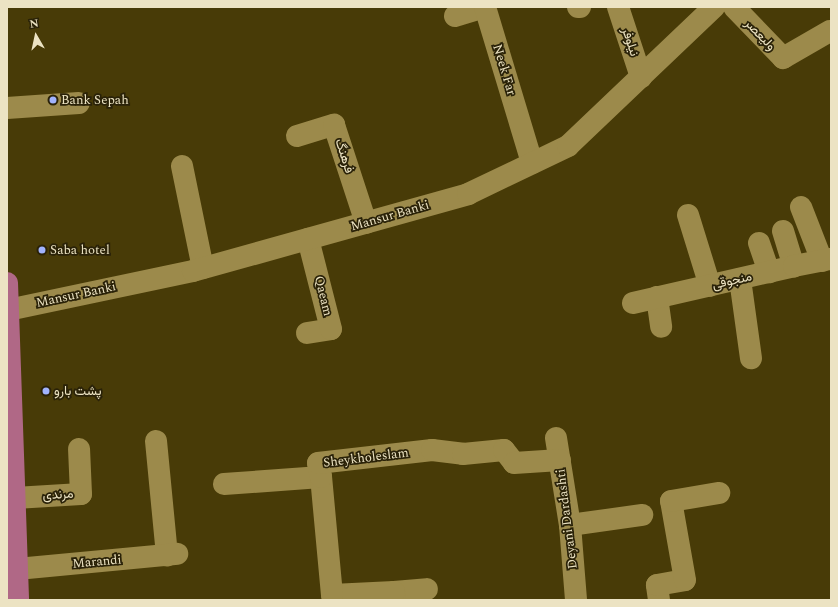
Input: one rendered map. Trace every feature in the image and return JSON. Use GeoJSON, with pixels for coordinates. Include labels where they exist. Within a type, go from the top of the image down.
{"type":"FeatureCollection","features":[{"type":"Feature","properties":{"kind":"main road"},"geometry":{"type":"LineString","coordinates":[[7,283],[18,600]]}},
{"type":"Feature","properties":{"kind":"street","name":"نیلوفر"},"geometry":{"type":"LineString","coordinates":[[618,7],[641,76]]}},
{"type":"Feature","properties":{"kind":"street","name":"Mansur Banki"},"geometry":{"type":"LineString","coordinates":[[8,310],[203,268],[468,194],[568,146],[714,7]]}},
{"type":"Feature","properties":{"kind":"street","name":"ولیعصر"},"geometry":{"type":"LineString","coordinates":[[734,7],[783,58],[830,31]]}},
{"type":"Feature","properties":{"kind":"street","name":"Neek Far"},"geometry":{"type":"LineString","coordinates":[[455,16],[485,8],[532,163]]}},
{"type":"Feature","properties":{"kind":"street"},"geometry":{"type":"LineString","coordinates":[[7,108],[79,104]]}},
{"type":"Feature","properties":{"kind":"street","name":"فرهنگ"},"geometry":{"type":"LineString","coordinates":[[298,136],[334,126],[366,223]]}},
{"type":"Feature","properties":{"kind":"street"},"geometry":{"type":"LineString","coordinates":[[182,166],[203,268]]}},
{"type":"Feature","properties":{"kind":"street"},"geometry":{"type":"LineString","coordinates":[[801,207],[827,260]]}},
{"type":"Feature","properties":{"kind":"street"},"geometry":{"type":"LineString","coordinates":[[688,215],[710,286]]}},
{"type":"Feature","properties":{"kind":"street"},"geometry":{"type":"LineString","coordinates":[[783,231],[794,266]]}},
{"type":"Feature","properties":{"kind":"street","name":"Qaeam"},"geometry":{"type":"LineString","coordinates":[[307,333],[331,329],[308,239]]}},
{"type":"Feature","properties":{"kind":"street"},"geometry":{"type":"LineString","coordinates":[[760,243],[770,272]]}},
{"type":"Feature","properties":{"kind":"street","name":"منجوقی"},"geometry":{"type":"LineString","coordinates":[[633,303],[794,266],[827,260]]}},
{"type":"Feature","properties":{"kind":"street"},"geometry":{"type":"LineString","coordinates":[[740,279],[751,358]]}},
{"type":"Feature","properties":{"kind":"street"},"geometry":{"type":"LineString","coordinates":[[657,297],[661,326]]}},
{"type":"Feature","properties":{"kind":"street","name":"Deyani Dardashti"},"geometry":{"type":"LineString","coordinates":[[556,438],[570,525],[576,600]]}},
{"type":"Feature","properties":{"kind":"street","name":"Marandi"},"geometry":{"type":"LineString","coordinates":[[17,570],[172,555],[156,441]]}},
{"type":"Feature","properties":{"kind":"street","name":"مرندی"},"geometry":{"type":"LineString","coordinates":[[15,498],[81,494],[79,449]]}},
{"type":"Feature","properties":{"kind":"street","name":"Sheykholeslam"},"geometry":{"type":"LineString","coordinates":[[394,596],[332,595],[321,477],[318,463],[432,450],[463,454],[504,450],[514,463],[560,460]]}},
{"type":"Feature","properties":{"kind":"street"},"geometry":{"type":"LineString","coordinates":[[224,484],[321,477]]}},
{"type":"Feature","properties":{"kind":"street"},"geometry":{"type":"LineString","coordinates":[[659,600],[657,585],[685,580],[671,501],[719,494]]}},
{"type":"Feature","properties":{"kind":"street"},"geometry":{"type":"LineString","coordinates":[[570,525],[642,515]]}},
{"type":"Feature","properties":{"kind":"street"},"geometry":{"type":"LineString","coordinates":[[394,596],[427,588]]}},
{"type":"Feature","properties":{"kind":"place","name":"Bank Sepah"},"geometry":{"type":"Point","coordinates":[53,100]}},
{"type":"Feature","properties":{"kind":"place","name":"Saba hotel"},"geometry":{"type":"Point","coordinates":[42,250]}},
{"type":"Feature","properties":{"kind":"place","name":"پشت بارو"},"geometry":{"type":"Point","coordinates":[46,391]}}]}
